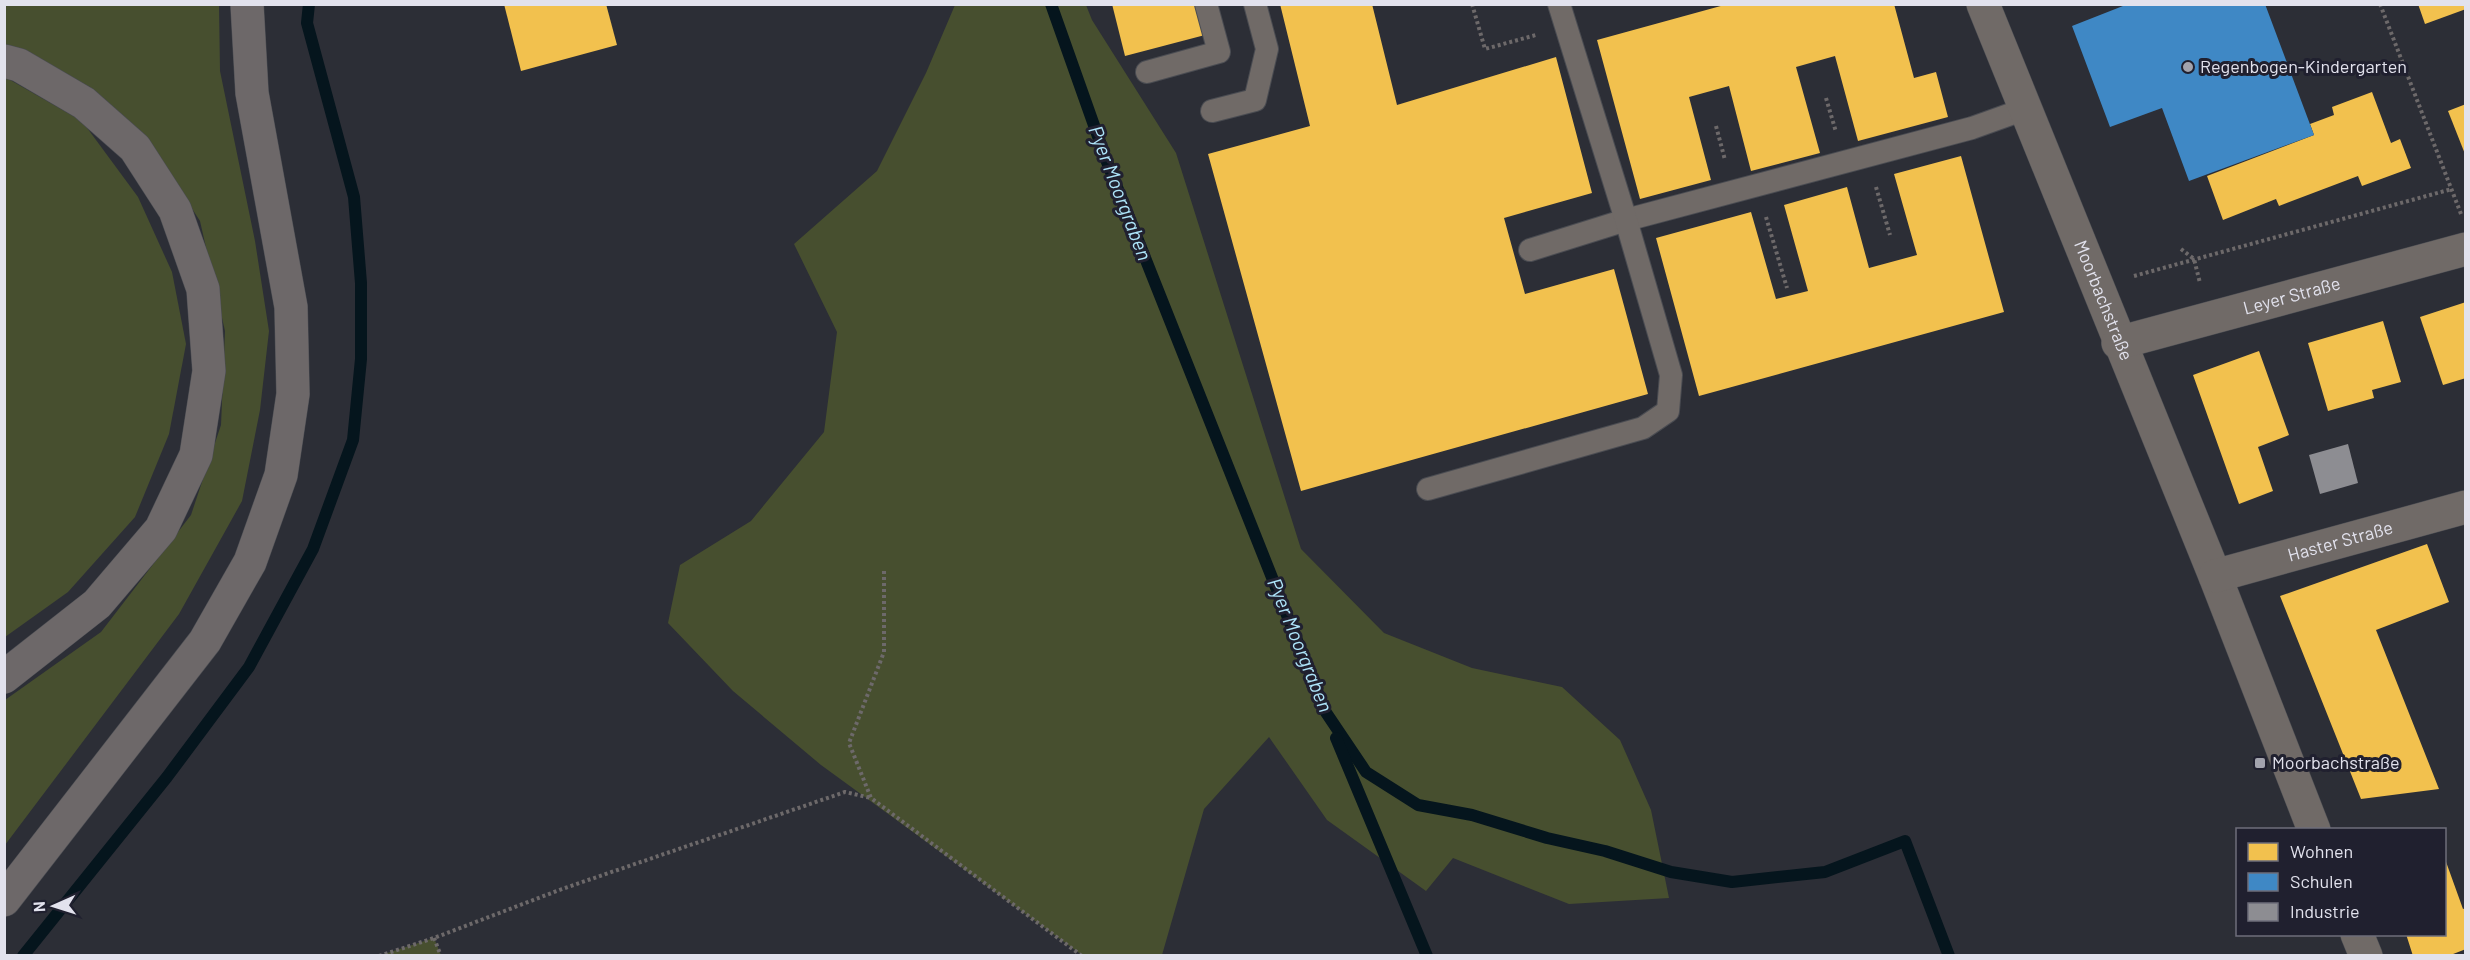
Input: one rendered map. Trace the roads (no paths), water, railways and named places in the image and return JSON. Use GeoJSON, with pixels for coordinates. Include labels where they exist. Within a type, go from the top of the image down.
{"type":"FeatureCollection","features":[{"type":"Feature","properties":{"kind":"highway"},"geometry":{"type":"LineString","coordinates":[[4,900],[205,641],[250,562],[281,476],[293,394],[291,308],[252,93],[246,4]]}},
{"type":"Feature","properties":{"kind":"highway"},"geometry":{"type":"LineString","coordinates":[[4,61],[19,65],[84,103],[135,148],[175,210],[203,289],[209,371],[195,454],[161,530],[97,604],[4,677]]}},
{"type":"Feature","properties":{"kind":"street","name":"Moorbachstraße"},"geometry":{"type":"LineString","coordinates":[[1983,4],[2118,343],[2215,576],[2313,828]]}},
{"type":"Feature","properties":{"kind":"street","name":"Leyer Straße"},"geometry":{"type":"LineString","coordinates":[[2118,343],[2466,249]]}},
{"type":"Feature","properties":{"kind":"street","name":"Haster Straße"},"geometry":{"type":"LineString","coordinates":[[2215,576],[2455,508],[2466,507]]}},
{"type":"Feature","properties":{"kind":"street"},"geometry":{"type":"LineString","coordinates":[[2358,936],[2366,956]]}},
{"type":"Feature","properties":{"kind":"lane"},"geometry":{"type":"LineString","coordinates":[[1147,72],[1219,52],[1206,4]]}},
{"type":"Feature","properties":{"kind":"lane"},"geometry":{"type":"LineString","coordinates":[[1212,111],[1255,100],[1267,50],[1256,4]]}},
{"type":"Feature","properties":{"kind":"lane"},"geometry":{"type":"LineString","coordinates":[[1428,489],[1643,428],[1668,411],[1671,375],[1559,4]]}},
{"type":"Feature","properties":{"kind":"lane"},"geometry":{"type":"LineString","coordinates":[[1530,250],[1626,220],[1972,128],[2025,109]]}},
{"type":"Feature","properties":{"kind":"waterway"},"geometry":{"type":"LineString","coordinates":[[23,956],[167,777],[249,667],[313,549],[353,440],[361,359],[361,283],[354,197],[307,23],[309,4]]}},
{"type":"Feature","properties":{"kind":"waterway","name":"Pyer Moorgraben"},"geometry":{"type":"LineString","coordinates":[[1051,4],[1107,162],[1325,711],[1366,772],[1418,805],[1472,815],[1547,838],[1605,851],[1671,872],[1732,882],[1825,872],[1905,841],[1949,956]]}},
{"type":"Feature","properties":{"kind":"waterway"},"geometry":{"type":"LineString","coordinates":[[1336,738],[1427,956]]}},
{"type":"Feature","properties":{"kind":"place","name":"Regenbogen-Kindergarten"},"geometry":{"type":"Point","coordinates":[2188,67]}},
{"type":"Feature","properties":{"kind":"place","name":"Moorbachstraße"},"geometry":{"type":"Point","coordinates":[2260,763]}}]}
